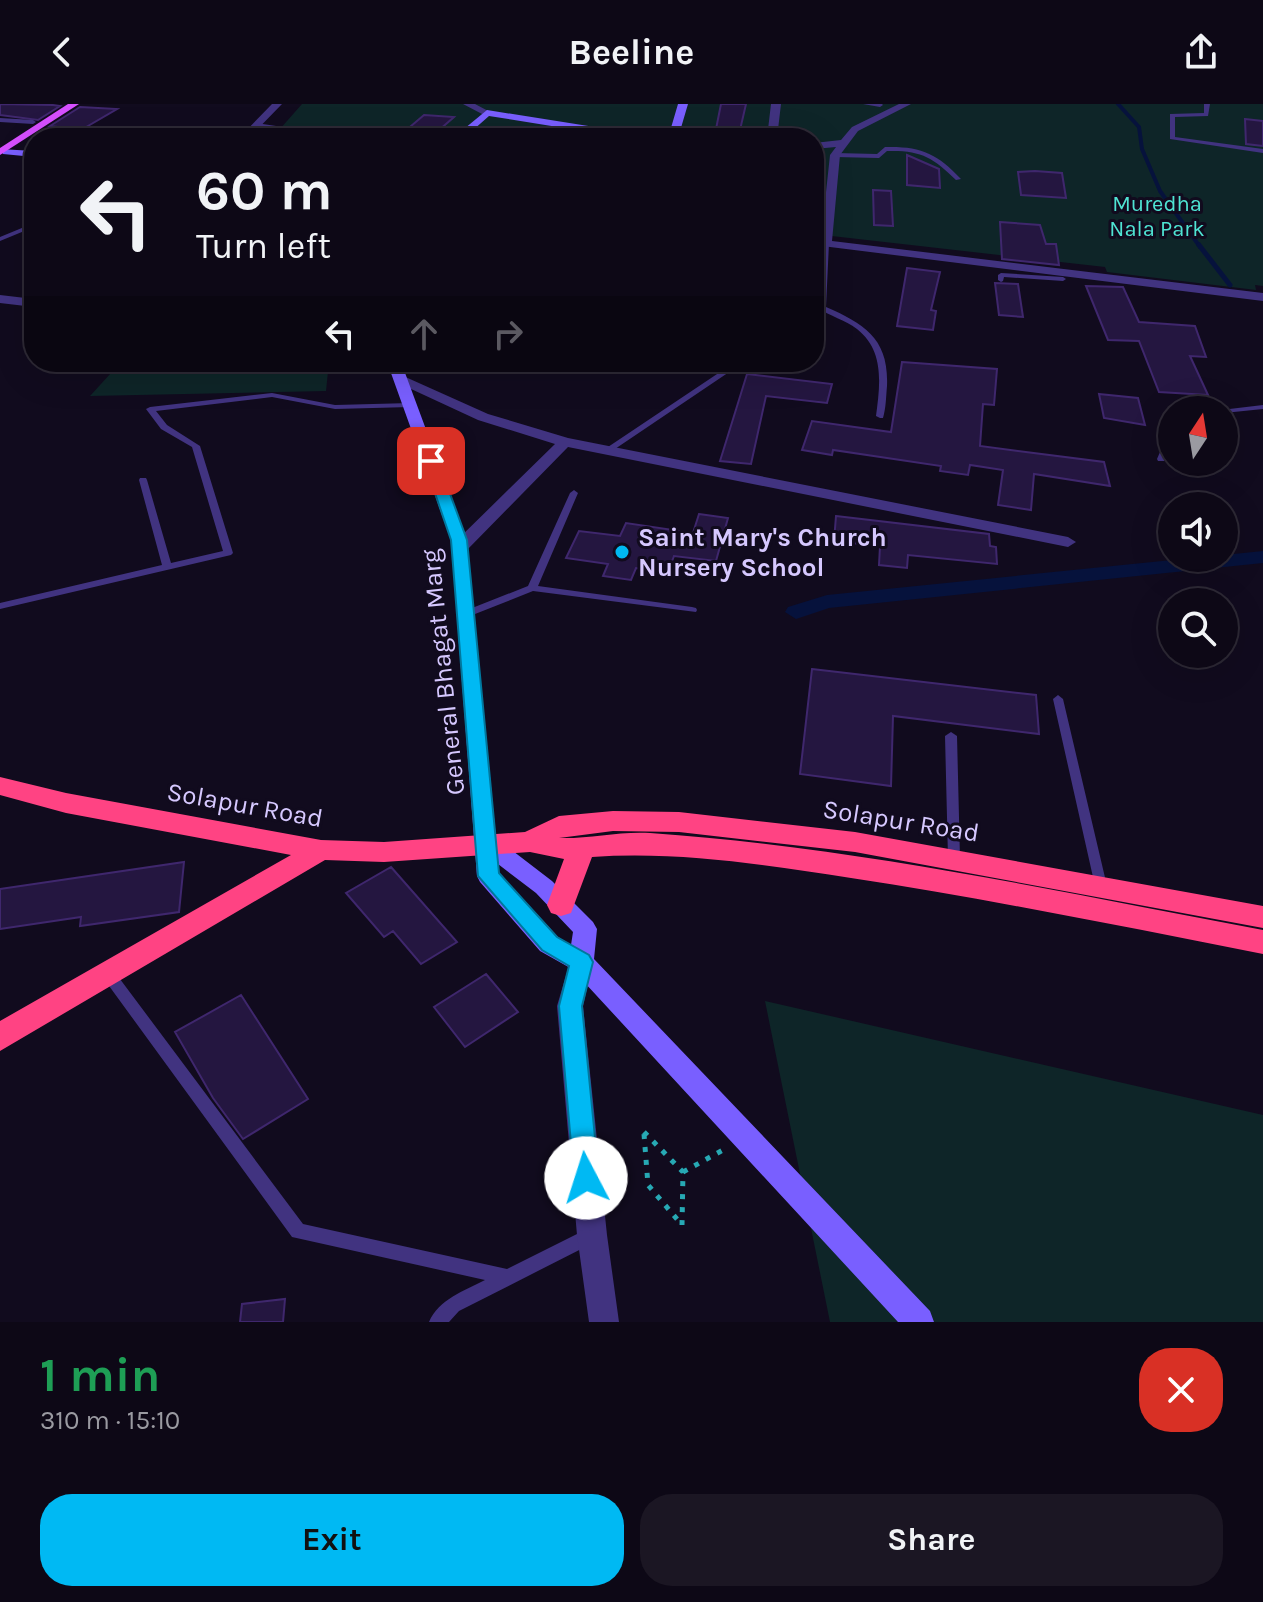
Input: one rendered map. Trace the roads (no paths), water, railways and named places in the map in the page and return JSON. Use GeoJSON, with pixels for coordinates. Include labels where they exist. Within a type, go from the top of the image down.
{"type":"FeatureCollection","features":[{"type":"Feature","properties":{"kind":"highway","name":"Solapur Road"},"geometry":{"type":"LineString","coordinates":[[0,786],[66,803],[321,850],[384,852],[530,842],[561,849],[675,845],[852,865],[1263,942]]}},
{"type":"Feature","properties":{"kind":"highway","name":"Solapur Road"},"geometry":{"type":"LineString","coordinates":[[530,842],[559,826],[648,820],[855,842],[1263,917]]}},
{"type":"Feature","properties":{"kind":"highway"},"geometry":{"type":"LineString","coordinates":[[561,905],[582,847]]}},
{"type":"Feature","properties":{"kind":"highway"},"geometry":{"type":"LineString","coordinates":[[0,1037],[321,850]]}},
{"type":"Feature","properties":{"kind":"main road"},"geometry":{"type":"LineString","coordinates":[[26,128],[60,104]]}},
{"type":"Feature","properties":{"kind":"main road"},"geometry":{"type":"LineString","coordinates":[[35,128],[74,104]]}},
{"type":"Feature","properties":{"kind":"main road"},"geometry":{"type":"LineString","coordinates":[[1,149],[24,130]]}},
{"type":"Feature","properties":{"kind":"main road"},"geometry":{"type":"LineString","coordinates":[[1,149],[24,135]]}},
{"type":"Feature","properties":{"kind":"street"},"geometry":{"type":"LineString","coordinates":[[254,128],[277,104]]}},
{"type":"Feature","properties":{"kind":"street"},"geometry":{"type":"LineString","coordinates":[[468,104],[487,113],[582,128]]}},
{"type":"Feature","properties":{"kind":"street"},"geometry":{"type":"LineString","coordinates":[[676,128],[683,104]]}},
{"type":"Feature","properties":{"kind":"street"},"geometry":{"type":"LineString","coordinates":[[773,128],[776,104]]}},
{"type":"Feature","properties":{"kind":"street"},"geometry":{"type":"LineString","coordinates":[[824,223],[839,150],[862,125],[889,108],[906,104]]}},
{"type":"Feature","properties":{"kind":"street"},"geometry":{"type":"LineString","coordinates":[[470,128],[487,113]]}},
{"type":"Feature","properties":{"kind":"street"},"geometry":{"type":"LineString","coordinates":[[824,148],[839,150]]}},
{"type":"Feature","properties":{"kind":"street"},"geometry":{"type":"LineString","coordinates":[[1,149],[24,152]]}},
{"type":"Feature","properties":{"kind":"street"},"geometry":{"type":"LineString","coordinates":[[824,243],[1024,271],[1263,297]]}},
{"type":"Feature","properties":{"kind":"street"},"geometry":{"type":"LineString","coordinates":[[0,299],[24,307]]}},
{"type":"Feature","properties":{"kind":"street","name":"General Bhagat Marg"},"geometry":{"type":"LineString","coordinates":[[398,372],[460,547],[488,844],[488,876],[549,944],[581,962],[915,1321]]}},
{"type":"Feature","properties":{"kind":"street"},"geometry":{"type":"LineString","coordinates":[[401,379],[483,417],[565,442],[1068,542]]}},
{"type":"Feature","properties":{"kind":"street"},"geometry":{"type":"LineString","coordinates":[[460,547],[565,442]]}},
{"type":"Feature","properties":{"kind":"street"},"geometry":{"type":"LineString","coordinates":[[488,844],[585,929],[570,1006],[592,1235],[604,1322]]}},
{"type":"Feature","properties":{"kind":"lane"},"geometry":{"type":"LineString","coordinates":[[866,104],[880,105]]}},
{"type":"Feature","properties":{"kind":"lane"},"geometry":{"type":"LineString","coordinates":[[1207,104],[1206,115],[1172,115],[1172,138],[1263,151]]}},
{"type":"Feature","properties":{"kind":"lane"},"geometry":{"type":"LineString","coordinates":[[0,120],[33,122]]}},
{"type":"Feature","properties":{"kind":"lane"},"geometry":{"type":"LineString","coordinates":[[839,150],[879,156],[882,151],[895,148],[923,150],[937,157],[958,179]]}},
{"type":"Feature","properties":{"kind":"lane"},"geometry":{"type":"LineString","coordinates":[[0,239],[24,229]]}},
{"type":"Feature","properties":{"kind":"lane"},"geometry":{"type":"LineString","coordinates":[[1001,280],[1001,275],[1024,271],[1063,279]]}},
{"type":"Feature","properties":{"kind":"lane"},"geometry":{"type":"LineString","coordinates":[[824,312],[846,317],[869,336],[882,355],[886,373],[880,416]]}},
{"type":"Feature","properties":{"kind":"lane"},"geometry":{"type":"LineString","coordinates":[[606,451],[725,372]]}},
{"type":"Feature","properties":{"kind":"lane"},"geometry":{"type":"LineString","coordinates":[[0,606],[228,553],[196,446],[164,427],[150,409],[272,395],[335,407],[411,405]]}},
{"type":"Feature","properties":{"kind":"lane"},"geometry":{"type":"LineString","coordinates":[[1238,410],[1263,407]]}},
{"type":"Feature","properties":{"kind":"lane"},"geometry":{"type":"LineString","coordinates":[[143,480],[168,568]]}},
{"type":"Feature","properties":{"kind":"lane"},"geometry":{"type":"LineString","coordinates":[[532,588],[574,493]]}},
{"type":"Feature","properties":{"kind":"lane"},"geometry":{"type":"LineString","coordinates":[[466,614],[532,588],[692,610]]}},
{"type":"Feature","properties":{"kind":"lane"},"geometry":{"type":"LineString","coordinates":[[1058,699],[1101,886]]}},
{"type":"Feature","properties":{"kind":"lane"},"geometry":{"type":"LineString","coordinates":[[951,736],[954,858]]}},
{"type":"Feature","properties":{"kind":"lane"},"geometry":{"type":"LineString","coordinates":[[109,975],[298,1231],[508,1277]]}},
{"type":"Feature","properties":{"kind":"lane"},"geometry":{"type":"LineString","coordinates":[[437,1322],[453,1305],[592,1235]]}},
{"type":"Feature","properties":{"kind":"waterway"},"geometry":{"type":"LineString","coordinates":[[1118,104],[1139,127],[1142,149],[1160,191],[1200,247]]}},
{"type":"Feature","properties":{"kind":"waterway"},"geometry":{"type":"LineString","coordinates":[[1199,245],[1230,285]]}},
{"type":"Feature","properties":{"kind":"waterway"},"geometry":{"type":"LineString","coordinates":[[796,612],[827,602],[1263,557]]}},
{"type":"Feature","properties":{"kind":"place","name":"Saint Mary's Church Nursery School"},"geometry":{"type":"Point","coordinates":[622,552]}},
{"type":"Feature","properties":{"kind":"park label","name":"Muredha Nala Park"},"geometry":{"type":"Point","coordinates":[1157,216]}}]}
